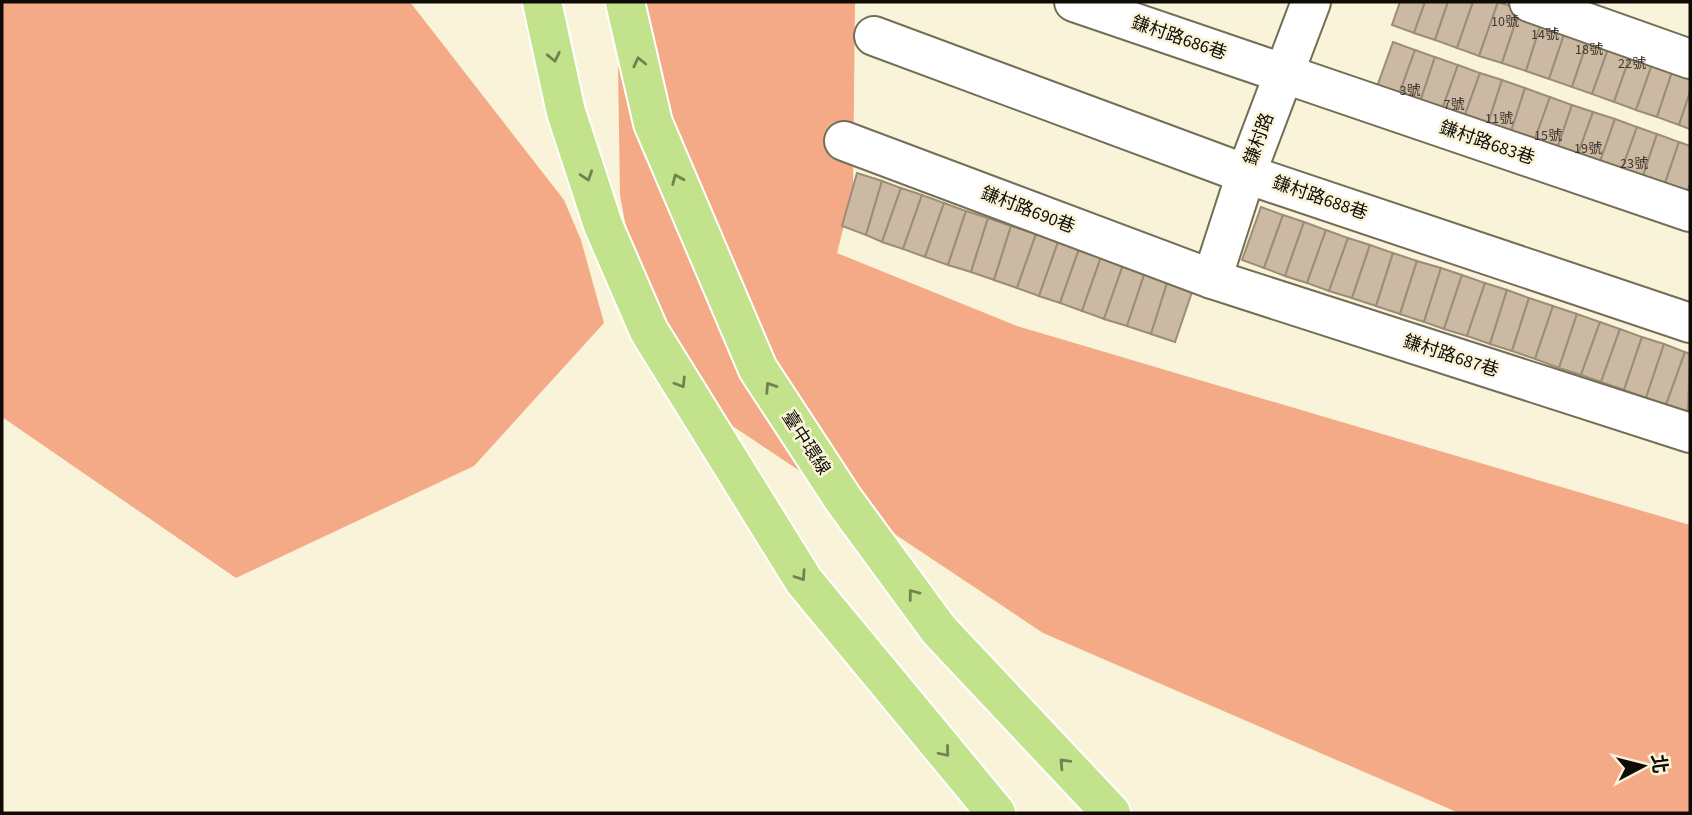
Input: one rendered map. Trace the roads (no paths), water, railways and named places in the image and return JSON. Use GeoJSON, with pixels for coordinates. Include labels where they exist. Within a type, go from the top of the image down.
{"type":"FeatureCollection","features":[{"type":"Feature","properties":{"kind":"highway"},"geometry":{"type":"LineString","coordinates":[[542,2],[566,111],[603,225],[649,331],[804,581],[996,813]]}},
{"type":"Feature","properties":{"kind":"highway","name":"臺中環線"},"geometry":{"type":"LineString","coordinates":[[625,2],[653,123],[758,369],[843,499],[940,630],[1111,813]]}},
{"type":"Feature","properties":{"kind":"street","name":"鎌村路686巷"},"geometry":{"type":"LineString","coordinates":[[1074,2],[1283,75]]}},
{"type":"Feature","properties":{"kind":"street","name":"鎌村路"},"geometry":{"type":"LineString","coordinates":[[1212,279],[1246,174],[1311,2]]}},
{"type":"Feature","properties":{"kind":"street"},"geometry":{"type":"LineString","coordinates":[[1529,2],[1690,59]]}},
{"type":"Feature","properties":{"kind":"street","name":"鎌村路688巷"},"geometry":{"type":"LineString","coordinates":[[874,36],[1246,174],[1690,323]]}},
{"type":"Feature","properties":{"kind":"street","name":"鎌村路683巷"},"geometry":{"type":"LineString","coordinates":[[1283,75],[1690,212]]}},
{"type":"Feature","properties":{"kind":"street","name":"鎌村路690巷"},"geometry":{"type":"LineString","coordinates":[[844,141],[1212,279]]}},
{"type":"Feature","properties":{"kind":"street","name":"鎌村路687巷"},"geometry":{"type":"LineString","coordinates":[[1212,279],[1690,433]]}}]}
